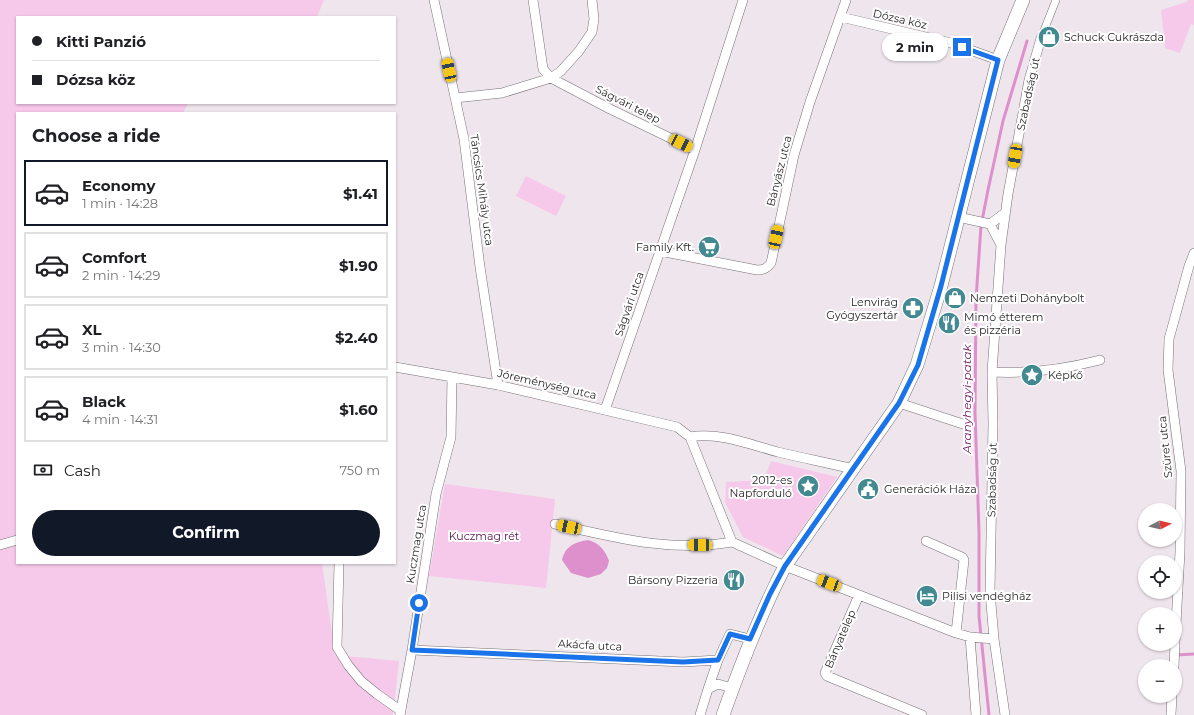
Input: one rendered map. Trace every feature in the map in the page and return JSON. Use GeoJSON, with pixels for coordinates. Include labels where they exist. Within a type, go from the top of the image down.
{"type":"FeatureCollection","features":[{"type":"Feature","properties":{"kind":"main road"},"geometry":{"type":"LineString","coordinates":[[723,715],[750,639],[770,594],[785,566],[899,403],[918,365],[941,286],[998,60],[1023,0]]}},
{"type":"Feature","properties":{"kind":"street","name":"Táncsics Mihály utca"},"geometry":{"type":"LineString","coordinates":[[434,0],[464,139],[480,267],[498,385]]}},
{"type":"Feature","properties":{"kind":"street"},"geometry":{"type":"LineString","coordinates":[[533,0],[543,68],[551,78]]}},
{"type":"Feature","properties":{"kind":"street"},"geometry":{"type":"LineString","coordinates":[[455,98],[502,93],[551,78],[561,71],[589,38],[594,26],[592,0]]}},
{"type":"Feature","properties":{"kind":"street","name":"Ságvári utca"},"geometry":{"type":"LineString","coordinates":[[605,410],[695,150],[743,0]]}},
{"type":"Feature","properties":{"kind":"street","name":"Bányász utca"},"geometry":{"type":"LineString","coordinates":[[660,251],[757,270],[767,268],[771,263],[794,155],[810,102],[846,0]]}},
{"type":"Feature","properties":{"kind":"street","name":"Szabadság út"},"geometry":{"type":"LineString","coordinates":[[1005,715],[992,638],[990,592],[993,424],[992,372],[995,314],[1005,213],[1029,80],[1041,38],[1056,0]]}},
{"type":"Feature","properties":{"kind":"street","name":"Dózsa köz"},"geometry":{"type":"LineString","coordinates":[[840,17],[951,44],[998,60]]}},
{"type":"Feature","properties":{"kind":"street","name":"Ságvári telep"},"geometry":{"type":"LineString","coordinates":[[551,78],[610,109],[695,150]]}},
{"type":"Feature","properties":{"kind":"street"},"geometry":{"type":"LineString","coordinates":[[958,217],[988,223],[1005,213]]}},
{"type":"Feature","properties":{"kind":"street"},"geometry":{"type":"LineString","coordinates":[[988,223],[1001,245]]}},
{"type":"Feature","properties":{"kind":"street","name":"Szüret utca"},"geometry":{"type":"LineString","coordinates":[[1177,607],[1180,552],[1181,479],[1168,370],[1168,339],[1194,253]]}},
{"type":"Feature","properties":{"kind":"street"},"geometry":{"type":"LineString","coordinates":[[992,372],[1032,372],[1054,370],[1100,360]]}},
{"type":"Feature","properties":{"kind":"street","name":"Jóreménység utca"},"geometry":{"type":"LineString","coordinates":[[396,367],[498,385],[678,427],[690,437]]}},
{"type":"Feature","properties":{"kind":"street","name":"Kuczmag utca"},"geometry":{"type":"LineString","coordinates":[[400,713],[412,650],[436,494],[451,437],[452,377]]}},
{"type":"Feature","properties":{"kind":"street"},"geometry":{"type":"LineString","coordinates":[[899,403],[966,425]]}},
{"type":"Feature","properties":{"kind":"street"},"geometry":{"type":"LineString","coordinates":[[732,542],[690,437],[704,435],[718,436],[853,469]]}},
{"type":"Feature","properties":{"kind":"street"},"geometry":{"type":"LineString","coordinates":[[555,524],[645,544],[711,546],[732,542],[785,566],[956,632],[972,637],[992,638]]}},
{"type":"Feature","properties":{"kind":"street"},"geometry":{"type":"LineString","coordinates":[[0,545],[16,540]]}},
{"type":"Feature","properties":{"kind":"street"},"geometry":{"type":"LineString","coordinates":[[926,541],[962,557],[964,560],[956,632]]}},
{"type":"Feature","properties":{"kind":"street"},"geometry":{"type":"LineString","coordinates":[[339,564],[337,647],[348,665],[361,680],[400,713]]}},
{"type":"Feature","properties":{"kind":"street","name":"Bányatelep"},"geometry":{"type":"LineString","coordinates":[[859,594],[825,673],[827,676],[922,715]]}},
{"type":"Feature","properties":{"kind":"street"},"geometry":{"type":"LineString","coordinates":[[700,715],[718,660],[730,634],[750,639]]}},
{"type":"Feature","properties":{"kind":"street"},"geometry":{"type":"LineString","coordinates":[[972,637],[976,715]]}},
{"type":"Feature","properties":{"kind":"street","name":"Akácfa utca"},"geometry":{"type":"LineString","coordinates":[[412,650],[683,662],[718,660]]}},
{"type":"Feature","properties":{"kind":"street"},"geometry":{"type":"LineString","coordinates":[[708,688],[718,684],[732,688]]}},
{"type":"Feature","properties":{"kind":"street"},"geometry":{"type":"LineString","coordinates":[[1171,715],[1172,703]]}},
{"type":"Feature","properties":{"kind":"green space"},"geometry":{"type":"Polygon","coordinates":[[[0,0],[324,0],[317,16],[16,16],[16,104],[188,104],[184,112],[16,112],[16,564],[322,564],[335,655],[399,661],[393,715],[0,715],[0,0]]]}},
{"type":"Feature","properties":{"kind":"green space"},"geometry":{"type":"Polygon","coordinates":[[[1188,0],[1194,0],[1194,25],[1191,24],[1180,53],[1165,48],[1161,10],[1187,2],[1188,0]]]}},
{"type":"Feature","properties":{"kind":"green space"},"geometry":{"type":"Polygon","coordinates":[[[526,176],[566,196],[556,216],[516,196],[526,176]]]}},
{"type":"Feature","properties":{"kind":"green space"},"geometry":{"type":"Polygon","coordinates":[[[771,461],[837,477],[783,556],[743,537],[725,502],[726,482],[764,480],[771,461]]]}},
{"type":"Feature","properties":{"kind":"green space","name":"Kuczmag rét"},"geometry":{"type":"Polygon","coordinates":[[[445,484],[555,499],[546,588],[429,576],[445,484]]]}},
{"type":"Feature","properties":{"kind":"shaded area"},"geometry":{"type":"Polygon","coordinates":[[[588,540],[601,548],[609,561],[607,568],[601,574],[588,578],[571,573],[562,560],[563,555],[568,548],[579,542],[588,540]]]}},
{"type":"Feature","properties":{"kind":"waterway","name":"Aranyhegyi-patak"},"geometry":{"type":"LineString","coordinates":[[989,715],[979,616],[979,532],[975,412],[976,299],[981,226],[988,190],[1003,121],[1027,41]]}},
{"type":"Feature","properties":{"kind":"waterway"},"geometry":{"type":"LineString","coordinates":[[1176,655],[1194,654]]}},
{"type":"Feature","properties":{"kind":"place","name":"Schuck Cukrászda"},"geometry":{"type":"Point","coordinates":[1049,37]}},
{"type":"Feature","properties":{"kind":"place","name":"Family Kft."},"geometry":{"type":"Point","coordinates":[709,247]}},
{"type":"Feature","properties":{"kind":"place","name":"Nemzeti Dohánybolt"},"geometry":{"type":"Point","coordinates":[955,298]}},
{"type":"Feature","properties":{"kind":"place","name":"Lenvirág Gyógyszertár"},"geometry":{"type":"Point","coordinates":[913,308]}},
{"type":"Feature","properties":{"kind":"place","name":"Mimó étterem és pizzéria"},"geometry":{"type":"Point","coordinates":[949,323]}},
{"type":"Feature","properties":{"kind":"place","name":"Képkő"},"geometry":{"type":"Point","coordinates":[1032,375]}},
{"type":"Feature","properties":{"kind":"place","name":"2012-es Napforduló"},"geometry":{"type":"Point","coordinates":[808,486]}},
{"type":"Feature","properties":{"kind":"place","name":"Generációk Háza"},"geometry":{"type":"Point","coordinates":[868,489]}},
{"type":"Feature","properties":{"kind":"place","name":"Bársony Pizzeria"},"geometry":{"type":"Point","coordinates":[734,580]}},
{"type":"Feature","properties":{"kind":"place","name":"Pilisi vendégház"},"geometry":{"type":"Point","coordinates":[927,596]}},
{"type":"Feature","properties":{"kind":"route"},"geometry":{"type":"LineString","coordinates":[[419,603],[412,650],[481,654],[556,655],[683,662],[718,660],[730,634],[750,639],[770,594],[785,566],[899,403],[918,365],[941,286],[998,60],[962,47]]}}]}
